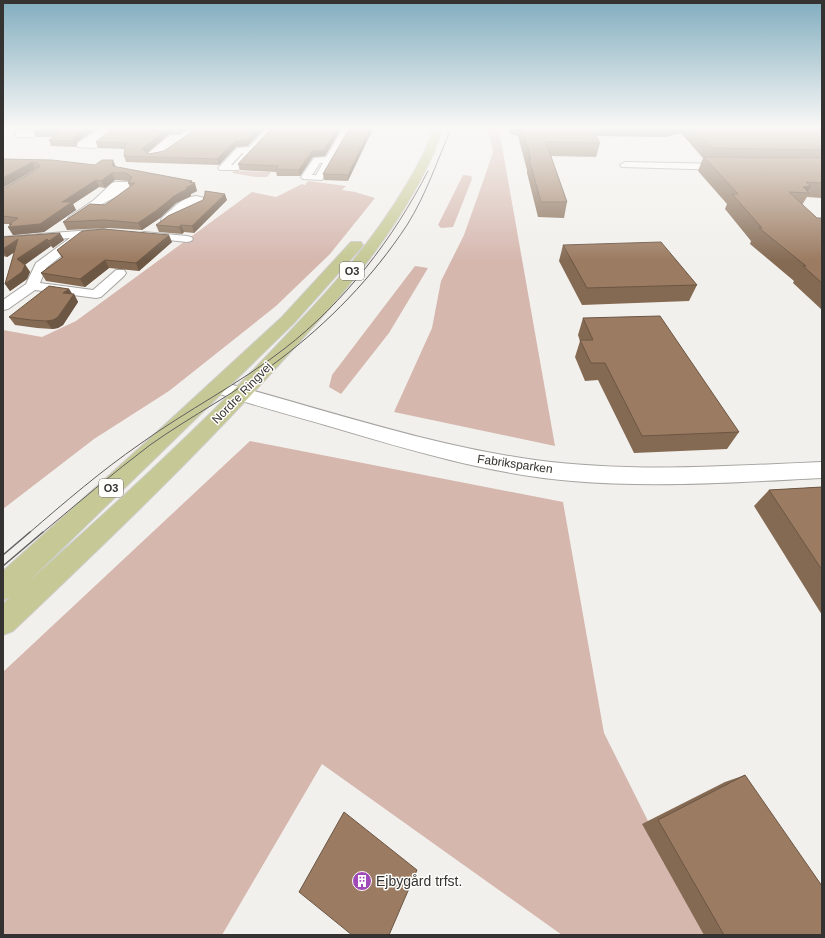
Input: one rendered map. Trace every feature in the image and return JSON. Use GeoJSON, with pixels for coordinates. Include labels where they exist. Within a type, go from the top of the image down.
{"type":"FeatureCollection","features":[{"type":"Feature","properties":{"kind":"main road","name":"Nordre Ringvej"},"geometry":{"type":"LineString","coordinates":[[3,588],[47,549],[288,320],[369,229],[386,207],[407,173]]}},
{"type":"Feature","properties":{"kind":"main road","name":"Nordre Ringvej"},"geometry":{"type":"LineString","coordinates":[[3,622],[176,460],[278,357],[340,287],[383,233],[400,207],[419,173]]}},
{"type":"Feature","properties":{"kind":"street"},"geometry":{"type":"LineString","coordinates":[[49,236],[98,202]]}},
{"type":"Feature","properties":{"kind":"street"},"geometry":{"type":"LineString","coordinates":[[166,220],[140,234],[188,239]]}},
{"type":"Feature","properties":{"kind":"street"},"geometry":{"type":"LineString","coordinates":[[3,240],[83,233],[115,232]]}},
{"type":"Feature","properties":{"kind":"street"},"geometry":{"type":"LineString","coordinates":[[3,306],[32,286],[40,266],[83,233]]}},
{"type":"Feature","properties":{"kind":"street"},"geometry":{"type":"LineString","coordinates":[[32,286],[96,294],[120,273]]}},
{"type":"Feature","properties":{"kind":"street","name":"Fabriksparken"},"geometry":{"type":"LineString","coordinates":[[218,387],[241,395],[428,448],[484,461],[604,475],[674,477],[822,470]]}},
{"type":"Feature","properties":{"kind":"shaded area"},"geometry":{"type":"Polygon","coordinates":[[[232,173],[270,173],[267,177],[256,177],[232,173]]]}},
{"type":"Feature","properties":{"kind":"shaded area"},"geometry":{"type":"Polygon","coordinates":[[[486,173],[507,173],[555,446],[394,412],[432,328],[441,281],[464,235],[486,173]]]}},
{"type":"Feature","properties":{"kind":"shaded area"},"geometry":{"type":"Polygon","coordinates":[[[463,175],[471,176],[472,179],[453,227],[441,228],[438,225],[463,175]]]}},
{"type":"Feature","properties":{"kind":"shaded area"},"geometry":{"type":"Polygon","coordinates":[[[308,181],[346,186],[342,190],[375,198],[330,254],[276,306],[169,391],[94,439],[3,509],[3,330],[42,337],[76,321],[252,192],[276,197],[302,184],[305,185],[308,181]]]}},
{"type":"Feature","properties":{"kind":"shaded area"},"geometry":{"type":"Polygon","coordinates":[[[415,266],[428,268],[389,333],[341,394],[329,387],[332,375],[415,266]]]}},
{"type":"Feature","properties":{"kind":"shaded area"},"geometry":{"type":"Polygon","coordinates":[[[250,441],[563,502],[604,733],[705,935],[562,935],[322,764],[222,935],[3,935],[3,672],[250,441]]]}},
{"type":"Feature","properties":{"kind":"building"},"geometry":{"type":"Polygon","coordinates":[[[3,173],[12,173],[3,178],[3,173]]]}},
{"type":"Feature","properties":{"kind":"building"},"geometry":{"type":"Polygon","coordinates":[[[31,173],[148,173],[192,181],[189,182],[195,183],[174,196],[138,223],[104,220],[63,222],[90,204],[105,205],[135,183],[128,183],[132,177],[126,173],[112,173],[101,181],[96,180],[62,202],[72,202],[40,224],[8,227],[12,224],[9,224],[18,218],[3,216],[3,189],[31,173]]]}},
{"type":"Feature","properties":{"kind":"building"},"geometry":{"type":"Polygon","coordinates":[[[324,173],[349,173],[348,175],[323,174],[324,173]]]}},
{"type":"Feature","properties":{"kind":"building"},"geometry":{"type":"Polygon","coordinates":[[[533,173],[557,173],[567,202],[541,202],[533,173]]]}},
{"type":"Feature","properties":{"kind":"building"},"geometry":{"type":"Polygon","coordinates":[[[718,173],[822,173],[822,183],[806,182],[811,186],[803,187],[809,193],[789,192],[817,218],[822,218],[822,283],[803,266],[806,266],[759,228],[762,228],[732,194],[738,194],[718,173]]]}},
{"type":"Feature","properties":{"kind":"building"},"geometry":{"type":"Polygon","coordinates":[[[205,191],[225,194],[192,226],[181,225],[179,227],[156,225],[168,216],[203,200],[205,191]]]}},
{"type":"Feature","properties":{"kind":"building"},"geometry":{"type":"Polygon","coordinates":[[[104,229],[169,235],[136,263],[105,260],[80,279],[41,273],[63,257],[57,250],[82,231],[104,229]]]}},
{"type":"Feature","properties":{"kind":"building"},"geometry":{"type":"Polygon","coordinates":[[[60,233],[49,241],[47,239],[17,259],[25,265],[22,272],[5,284],[18,239],[3,249],[3,237],[60,233]]]}},
{"type":"Feature","properties":{"kind":"building"},"geometry":{"type":"Polygon","coordinates":[[[661,242],[697,285],[587,288],[563,245],[661,242]]]}},
{"type":"Feature","properties":{"kind":"building"},"geometry":{"type":"Polygon","coordinates":[[[49,286],[69,289],[63,293],[74,294],[58,317],[53,320],[46,321],[9,317],[49,286]]]}},
{"type":"Feature","properties":{"kind":"building"},"geometry":{"type":"Polygon","coordinates":[[[660,316],[739,432],[642,436],[605,363],[591,363],[580,340],[593,340],[583,318],[660,316]]]}},
{"type":"Feature","properties":{"kind":"building"},"geometry":{"type":"Polygon","coordinates":[[[822,487],[822,570],[769,490],[822,487]]]}},
{"type":"Feature","properties":{"kind":"building"},"geometry":{"type":"Polygon","coordinates":[[[745,775],[822,886],[822,935],[724,935],[658,820],[745,775]]]}},
{"type":"Feature","properties":{"kind":"building","name":"Ejbygård trfst."},"geometry":{"type":"Polygon","coordinates":[[[344,812],[417,870],[389,935],[352,935],[299,892],[344,812]]]}},
{"type":"Feature","properties":{"kind":"tram line"},"geometry":{"type":"LineString","coordinates":[[29,533],[83,487],[126,454],[267,362],[306,331],[327,311],[366,268],[399,221],[427,173]]}},
{"type":"Feature","properties":{"kind":"tram line"},"geometry":{"type":"LineString","coordinates":[[42,533],[150,445],[263,372],[315,331],[349,298],[380,263],[414,214],[433,173]]}},
{"type":"Feature","properties":{"kind":"tram line"},"geometry":{"type":"LineString","coordinates":[[3,555],[30,532]]}},
{"type":"Feature","properties":{"kind":"tram line"},"geometry":{"type":"LineString","coordinates":[[3,566],[43,532]]}},
{"type":"Feature","properties":{"kind":"place","name":"Ejbygård trfst."},"geometry":{"type":"Point","coordinates":[362,881]}}]}
